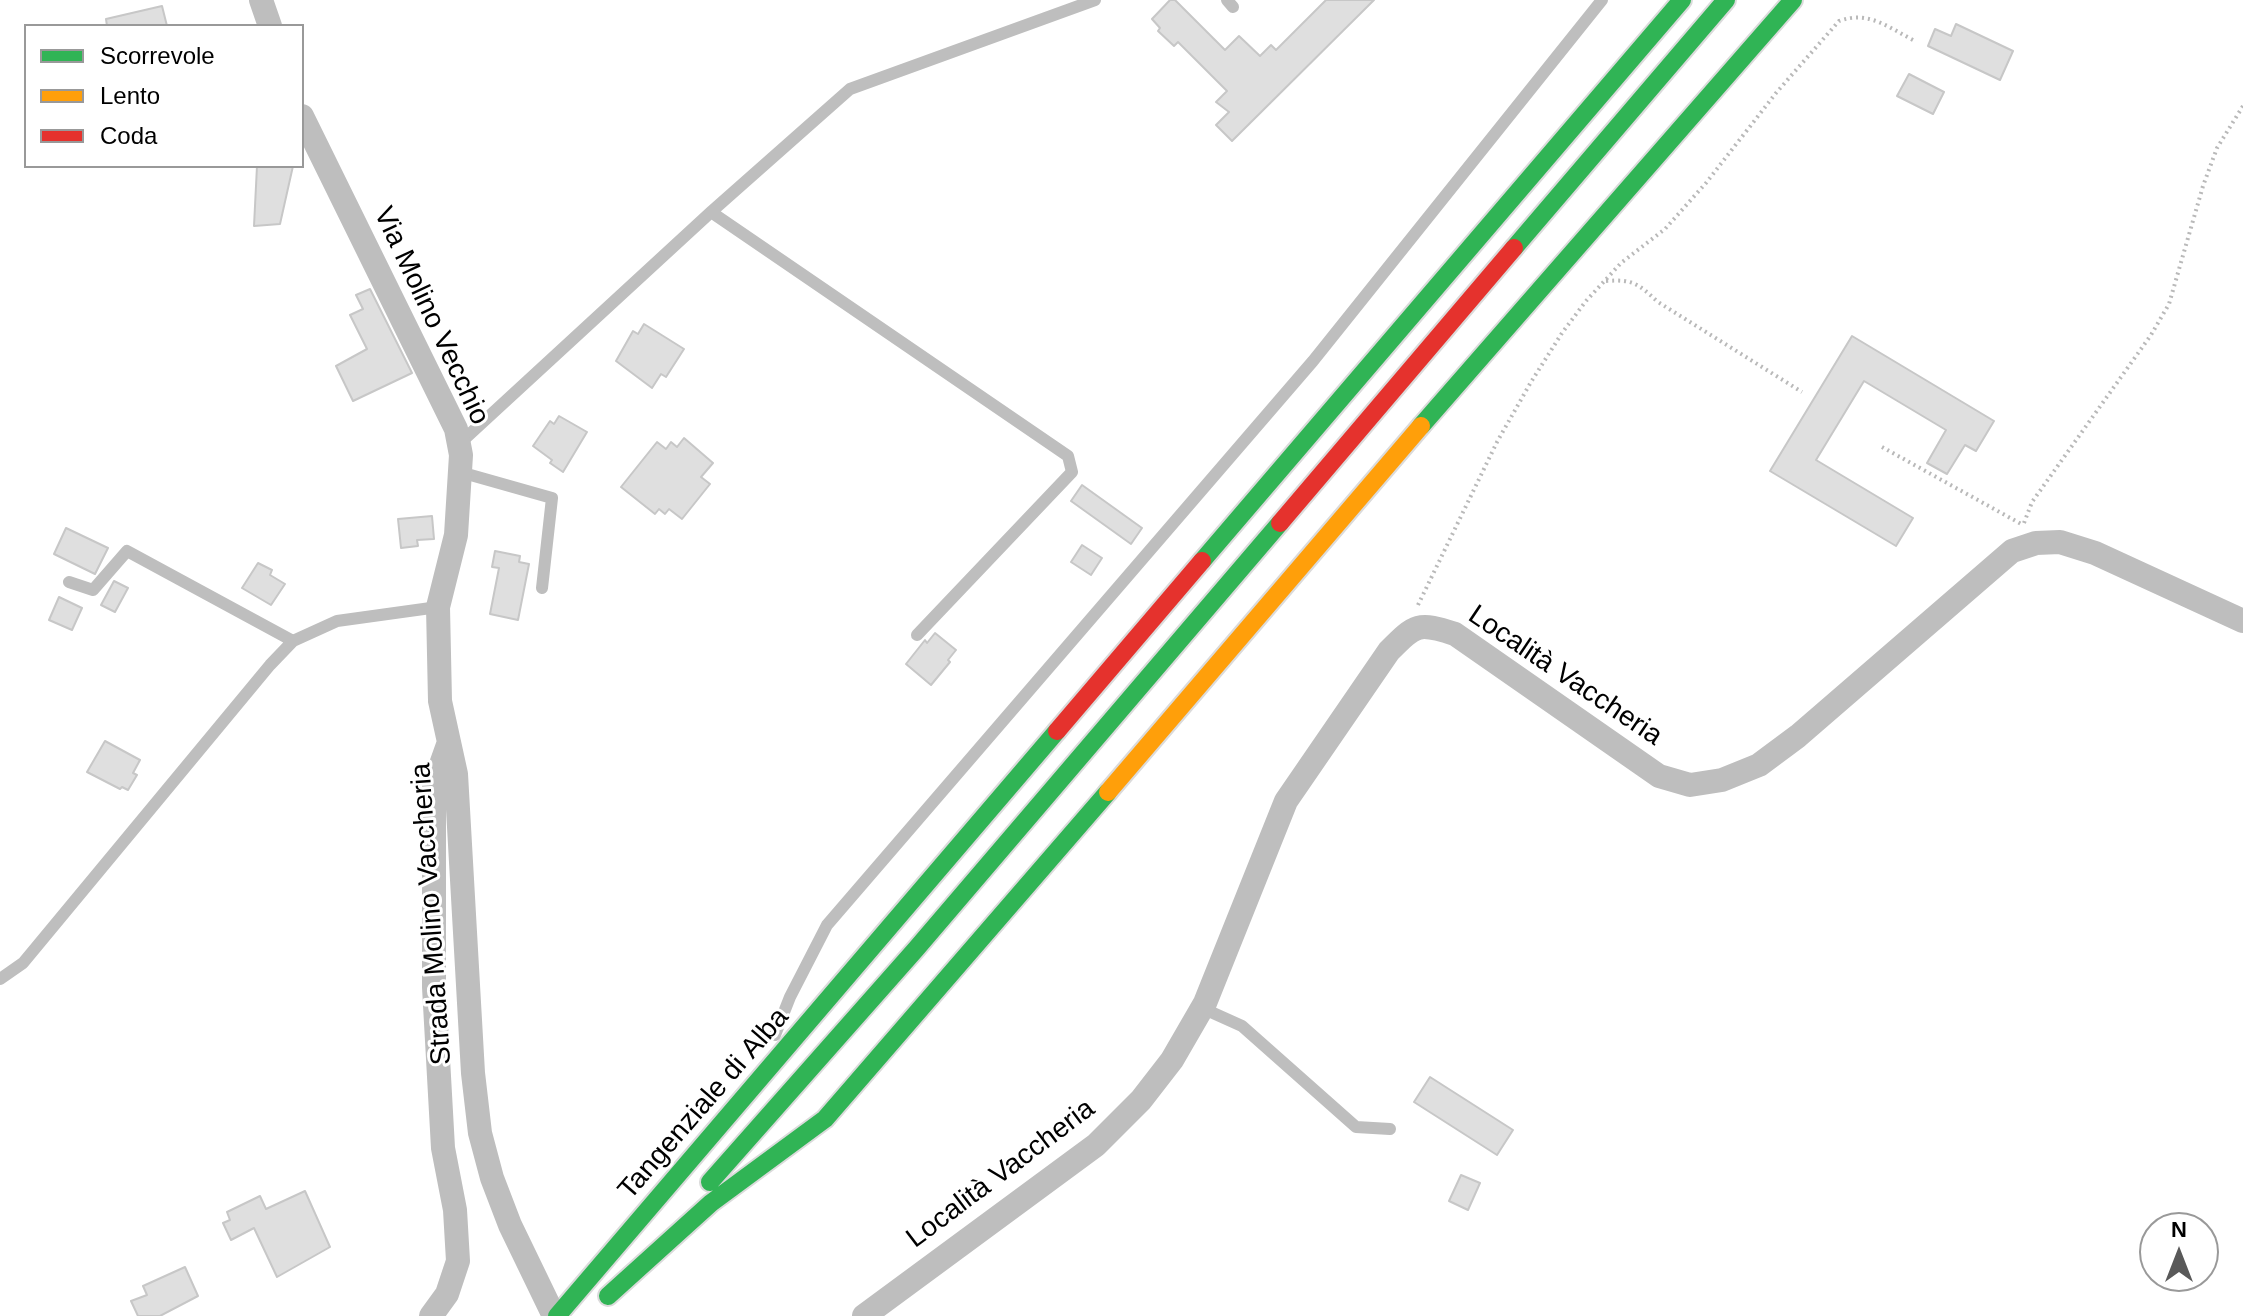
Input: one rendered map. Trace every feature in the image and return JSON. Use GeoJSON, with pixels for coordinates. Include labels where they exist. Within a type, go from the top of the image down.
{"type":"FeatureCollection","features":[{"type":"Feature","properties":{"kind":"highway","name":"Tangenziale di Alba"},"geometry":{"type":"LineString","coordinates":[[556,1316],[892,928],[1682,0]]}},
{"type":"Feature","properties":{"kind":"highway"},"geometry":{"type":"LineString","coordinates":[[1726,0],[916,949],[604,1301],[711,1203],[825,1119],[1562,262],[1793,0]]}},
{"type":"Feature","properties":{"kind":"street"},"geometry":{"type":"LineString","coordinates":[[261,0],[269,24]]}},
{"type":"Feature","properties":{"kind":"street","name":"Via Molino Vecchio"},"geometry":{"type":"LineString","coordinates":[[304,120],[456,429],[460,472],[456,535],[438,607],[440,701],[449,742]]}},
{"type":"Feature","properties":{"kind":"street"},"geometry":{"type":"LineString","coordinates":[[2030,534],[2095,553],[2243,621]]}},
{"type":"Feature","properties":{"kind":"street","name":"Località Vaccheria"},"geometry":{"type":"LineString","coordinates":[[864,1316],[1096,1145],[1141,1100],[1165,1070],[1202,1008],[1286,801],[1389,651],[1410,630],[1429,625],[1455,634],[1659,776],[1690,785],[1722,780],[1759,765],[1798,736],[2030,534]]}},
{"type":"Feature","properties":{"kind":"street","name":"Strada Molino Vaccheria"},"geometry":{"type":"LineString","coordinates":[[449,742],[456,774],[473,1073],[480,1133],[492,1178],[510,1225],[556,1316]]}},
{"type":"Feature","properties":{"kind":"street","name":"Strada Molino Vaccheria"},"geometry":{"type":"LineString","coordinates":[[431,1316],[447,1294],[458,1261],[455,1210],[443,1148],[434,987],[434,784],[449,742]]}},
{"type":"Feature","properties":{"kind":"lane"},"geometry":{"type":"LineString","coordinates":[[459,444],[850,89],[1095,0]]}},
{"type":"Feature","properties":{"kind":"lane"},"geometry":{"type":"LineString","coordinates":[[755,1088],[790,997],[827,925],[1313,361],[1602,0]]}},
{"type":"Feature","properties":{"kind":"lane"},"geometry":{"type":"LineString","coordinates":[[711,212],[1068,456],[1072,472],[917,635]]}},
{"type":"Feature","properties":{"kind":"lane"},"geometry":{"type":"LineString","coordinates":[[460,472],[552,498],[542,588]]}},
{"type":"Feature","properties":{"kind":"lane"},"geometry":{"type":"LineString","coordinates":[[69,582],[93,590],[127,551],[293,641]]}},
{"type":"Feature","properties":{"kind":"lane"},"geometry":{"type":"LineString","coordinates":[[0,979],[23,963],[293,641],[337,621],[438,607]]}},
{"type":"Feature","properties":{"kind":"lane"},"geometry":{"type":"LineString","coordinates":[[1202,1008],[1242,1026],[1356,1127],[1390,1129]]}},
{"type":"Feature","properties":{"kind":"path"},"geometry":{"type":"LineString","coordinates":[[1410,630],[1419,602],[1497,442],[1562,333],[1605,281],[1621,263],[1665,229],[1839,21],[1854,16],[1867,17],[1915,41]]}},
{"type":"Feature","properties":{"kind":"path"},"geometry":{"type":"LineString","coordinates":[[1882,447],[2030,534],[2032,502],[2151,335],[2169,304],[2217,148],[2243,106]]}},
{"type":"Feature","properties":{"kind":"path"},"geometry":{"type":"LineString","coordinates":[[1605,281],[1628,280],[1638,284],[1658,302],[1802,392]]}},
{"type":"Feature","properties":{"kind":"building"},"geometry":{"type":"Polygon","coordinates":[[[1170,0],[1175,0],[1225,50],[1239,36],[1260,56],[1271,45],[1276,50],[1326,0],[1374,0],[1232,141],[1216,125],[1229,112],[1216,102],[1227,91],[1178,42],[1174,46],[1158,31],[1160,28],[1152,19],[1170,0]]]}},
{"type":"Feature","properties":{"kind":"building"},"geometry":{"type":"Polygon","coordinates":[[[162,6],[166,24],[107,24],[106,19],[162,6]]]}},
{"type":"Feature","properties":{"kind":"building"},"geometry":{"type":"Polygon","coordinates":[[[1956,24],[2013,51],[2000,80],[1928,46],[1935,29],[1951,36],[1956,24]]]}},
{"type":"Feature","properties":{"kind":"building"},"geometry":{"type":"Polygon","coordinates":[[[1909,74],[1944,92],[1933,114],[1897,96],[1909,74]]]}},
{"type":"Feature","properties":{"kind":"building"},"geometry":{"type":"Polygon","coordinates":[[[257,168],[293,168],[280,224],[254,226],[257,168]]]}},
{"type":"Feature","properties":{"kind":"building"},"geometry":{"type":"Polygon","coordinates":[[[370,289],[412,373],[353,401],[336,366],[367,349],[350,315],[363,309],[356,295],[370,289]]]}},
{"type":"Feature","properties":{"kind":"building"},"geometry":{"type":"Polygon","coordinates":[[[644,324],[684,349],[666,377],[661,374],[652,388],[616,361],[633,331],[638,334],[644,324]]]}},
{"type":"Feature","properties":{"kind":"building"},"geometry":{"type":"Polygon","coordinates":[[[1852,336],[1994,421],[1976,451],[1965,445],[1947,474],[1927,463],[1946,430],[1864,381],[1816,460],[1913,518],[1896,546],[1770,471],[1852,336]]]}},
{"type":"Feature","properties":{"kind":"building"},"geometry":{"type":"Polygon","coordinates":[[[559,416],[587,432],[563,472],[533,446],[550,421],[554,424],[559,416]]]}},
{"type":"Feature","properties":{"kind":"building"},"geometry":{"type":"Polygon","coordinates":[[[684,438],[713,463],[701,477],[710,484],[682,519],[669,509],[665,514],[659,509],[655,514],[621,487],[657,442],[666,449],[671,442],[677,447],[684,438]]]}},
{"type":"Feature","properties":{"kind":"building"},"geometry":{"type":"Polygon","coordinates":[[[1082,485],[1142,528],[1131,544],[1071,501],[1082,485]]]}},
{"type":"Feature","properties":{"kind":"building"},"geometry":{"type":"Polygon","coordinates":[[[432,516],[434,539],[417,540],[418,546],[401,548],[398,519],[432,516]]]}},
{"type":"Feature","properties":{"kind":"building"},"geometry":{"type":"Polygon","coordinates":[[[66,528],[108,548],[95,574],[54,554],[66,528]]]}},
{"type":"Feature","properties":{"kind":"building"},"geometry":{"type":"Polygon","coordinates":[[[1082,545],[1102,558],[1091,575],[1071,562],[1082,545]]]}},
{"type":"Feature","properties":{"kind":"building"},"geometry":{"type":"Polygon","coordinates":[[[495,551],[520,556],[519,562],[529,564],[518,620],[490,614],[499,568],[492,567],[495,551]]]}},
{"type":"Feature","properties":{"kind":"building"},"geometry":{"type":"Polygon","coordinates":[[[258,563],[272,570],[270,575],[285,584],[271,605],[242,588],[258,563]]]}},
{"type":"Feature","properties":{"kind":"building"},"geometry":{"type":"Polygon","coordinates":[[[114,581],[128,588],[115,612],[101,605],[114,581]]]}},
{"type":"Feature","properties":{"kind":"building"},"geometry":{"type":"Polygon","coordinates":[[[59,597],[82,608],[72,630],[49,620],[59,597]]]}},
{"type":"Feature","properties":{"kind":"building"},"geometry":{"type":"Polygon","coordinates":[[[935,633],[956,650],[931,685],[906,664],[925,640],[927,643],[935,633]]]}},
{"type":"Feature","properties":{"kind":"building"},"geometry":{"type":"Polygon","coordinates":[[[105,741],[140,760],[133,773],[137,775],[128,790],[87,772],[105,741]]]}},
{"type":"Feature","properties":{"kind":"building"},"geometry":{"type":"Polygon","coordinates":[[[1430,1077],[1513,1130],[1497,1155],[1414,1102],[1430,1077]]]}},
{"type":"Feature","properties":{"kind":"building"},"geometry":{"type":"Polygon","coordinates":[[[1461,1175],[1480,1183],[1468,1210],[1449,1201],[1461,1175]]]}},
{"type":"Feature","properties":{"kind":"building"},"geometry":{"type":"Polygon","coordinates":[[[305,1191],[330,1247],[277,1277],[254,1228],[231,1240],[223,1223],[230,1220],[227,1212],[260,1196],[266,1209],[305,1191]]]}},
{"type":"Feature","properties":{"kind":"building"},"geometry":{"type":"Polygon","coordinates":[[[185,1267],[198,1296],[160,1316],[138,1316],[131,1301],[147,1295],[143,1286],[185,1267]]]}},
{"type":"Feature","properties":{"kind":"traffic: fast"},"geometry":{"type":"LineString","coordinates":[[1202,561],[1682,0]]}},
{"type":"Feature","properties":{"kind":"traffic: fast"},"geometry":{"type":"LineString","coordinates":[[1514,248],[1726,0]]}},
{"type":"Feature","properties":{"kind":"traffic: fast"},"geometry":{"type":"LineString","coordinates":[[1421,426],[1793,0]]}},
{"type":"Feature","properties":{"kind":"traffic: fast"},"geometry":{"type":"LineString","coordinates":[[710,1182],[916,949],[1280,523]]}},
{"type":"Feature","properties":{"kind":"traffic: fast"},"geometry":{"type":"LineString","coordinates":[[557,1316],[1057,731]]}},
{"type":"Feature","properties":{"kind":"traffic: fast"},"geometry":{"type":"LineString","coordinates":[[608,1296],[711,1203],[825,1119],[1108,792]]}},
{"type":"Feature","properties":{"kind":"traffic: slow"},"geometry":{"type":"LineString","coordinates":[[1108,792],[1421,426]]}},
{"type":"Feature","properties":{"kind":"traffic: jam"},"geometry":{"type":"LineString","coordinates":[[1280,523],[1514,248]]}},
{"type":"Feature","properties":{"kind":"traffic: jam"},"geometry":{"type":"LineString","coordinates":[[1057,731],[1202,561]]}}]}
